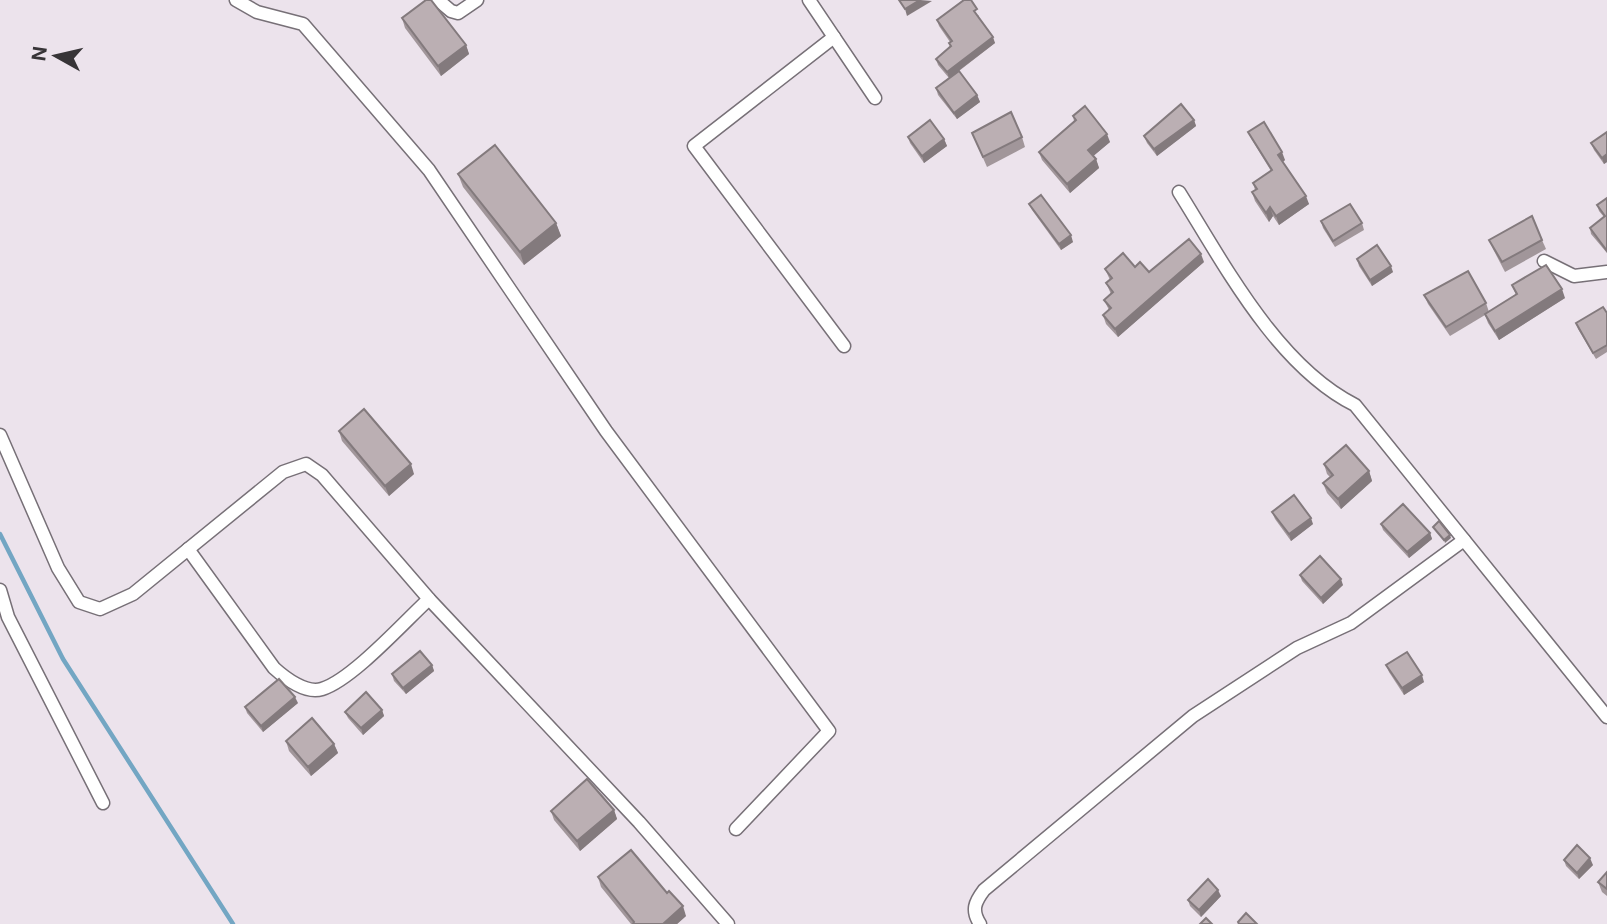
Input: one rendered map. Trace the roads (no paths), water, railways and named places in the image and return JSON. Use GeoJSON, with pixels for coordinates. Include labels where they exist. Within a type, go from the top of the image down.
{"type":"FeatureCollection","features":[{"type":"Feature","properties":{"kind":"street"},"geometry":{"type":"LineString","coordinates":[[236,0],[257,12],[303,24],[429,170],[607,431],[829,731],[736,829]]}},
{"type":"Feature","properties":{"kind":"street"},"geometry":{"type":"LineString","coordinates":[[438,0],[451,11],[458,13],[477,0]]}},
{"type":"Feature","properties":{"kind":"street"},"geometry":{"type":"LineString","coordinates":[[809,0],[875,98]]}},
{"type":"Feature","properties":{"kind":"street"},"geometry":{"type":"LineString","coordinates":[[834,37],[694,146],[844,345]]}},
{"type":"Feature","properties":{"kind":"street"},"geometry":{"type":"LineString","coordinates":[[1179,192],[1245,297],[1296,360],[1331,393],[1355,405],[1499,579],[1607,717]]}},
{"type":"Feature","properties":{"kind":"street"},"geometry":{"type":"LineString","coordinates":[[1544,261],[1574,276],[1607,272]]}},
{"type":"Feature","properties":{"kind":"street"},"geometry":{"type":"LineString","coordinates":[[0,435],[58,568],[79,602],[100,608],[132,594],[283,472],[306,464],[322,475],[344,498],[429,598],[639,822],[728,924]]}},
{"type":"Feature","properties":{"kind":"street"},"geometry":{"type":"LineString","coordinates":[[980,924],[975,916],[975,903],[984,890],[1193,716],[1297,648],[1351,622],[1464,540]]}},
{"type":"Feature","properties":{"kind":"street"},"geometry":{"type":"LineString","coordinates":[[188,549],[274,668],[285,678],[311,689],[322,689],[343,676],[429,598]]}},
{"type":"Feature","properties":{"kind":"street"},"geometry":{"type":"LineString","coordinates":[[0,590],[8,617],[103,803]]}},
{"type":"Feature","properties":{"kind":"waterway"},"geometry":{"type":"LineString","coordinates":[[0,534],[63,659],[233,924]]}}]}
